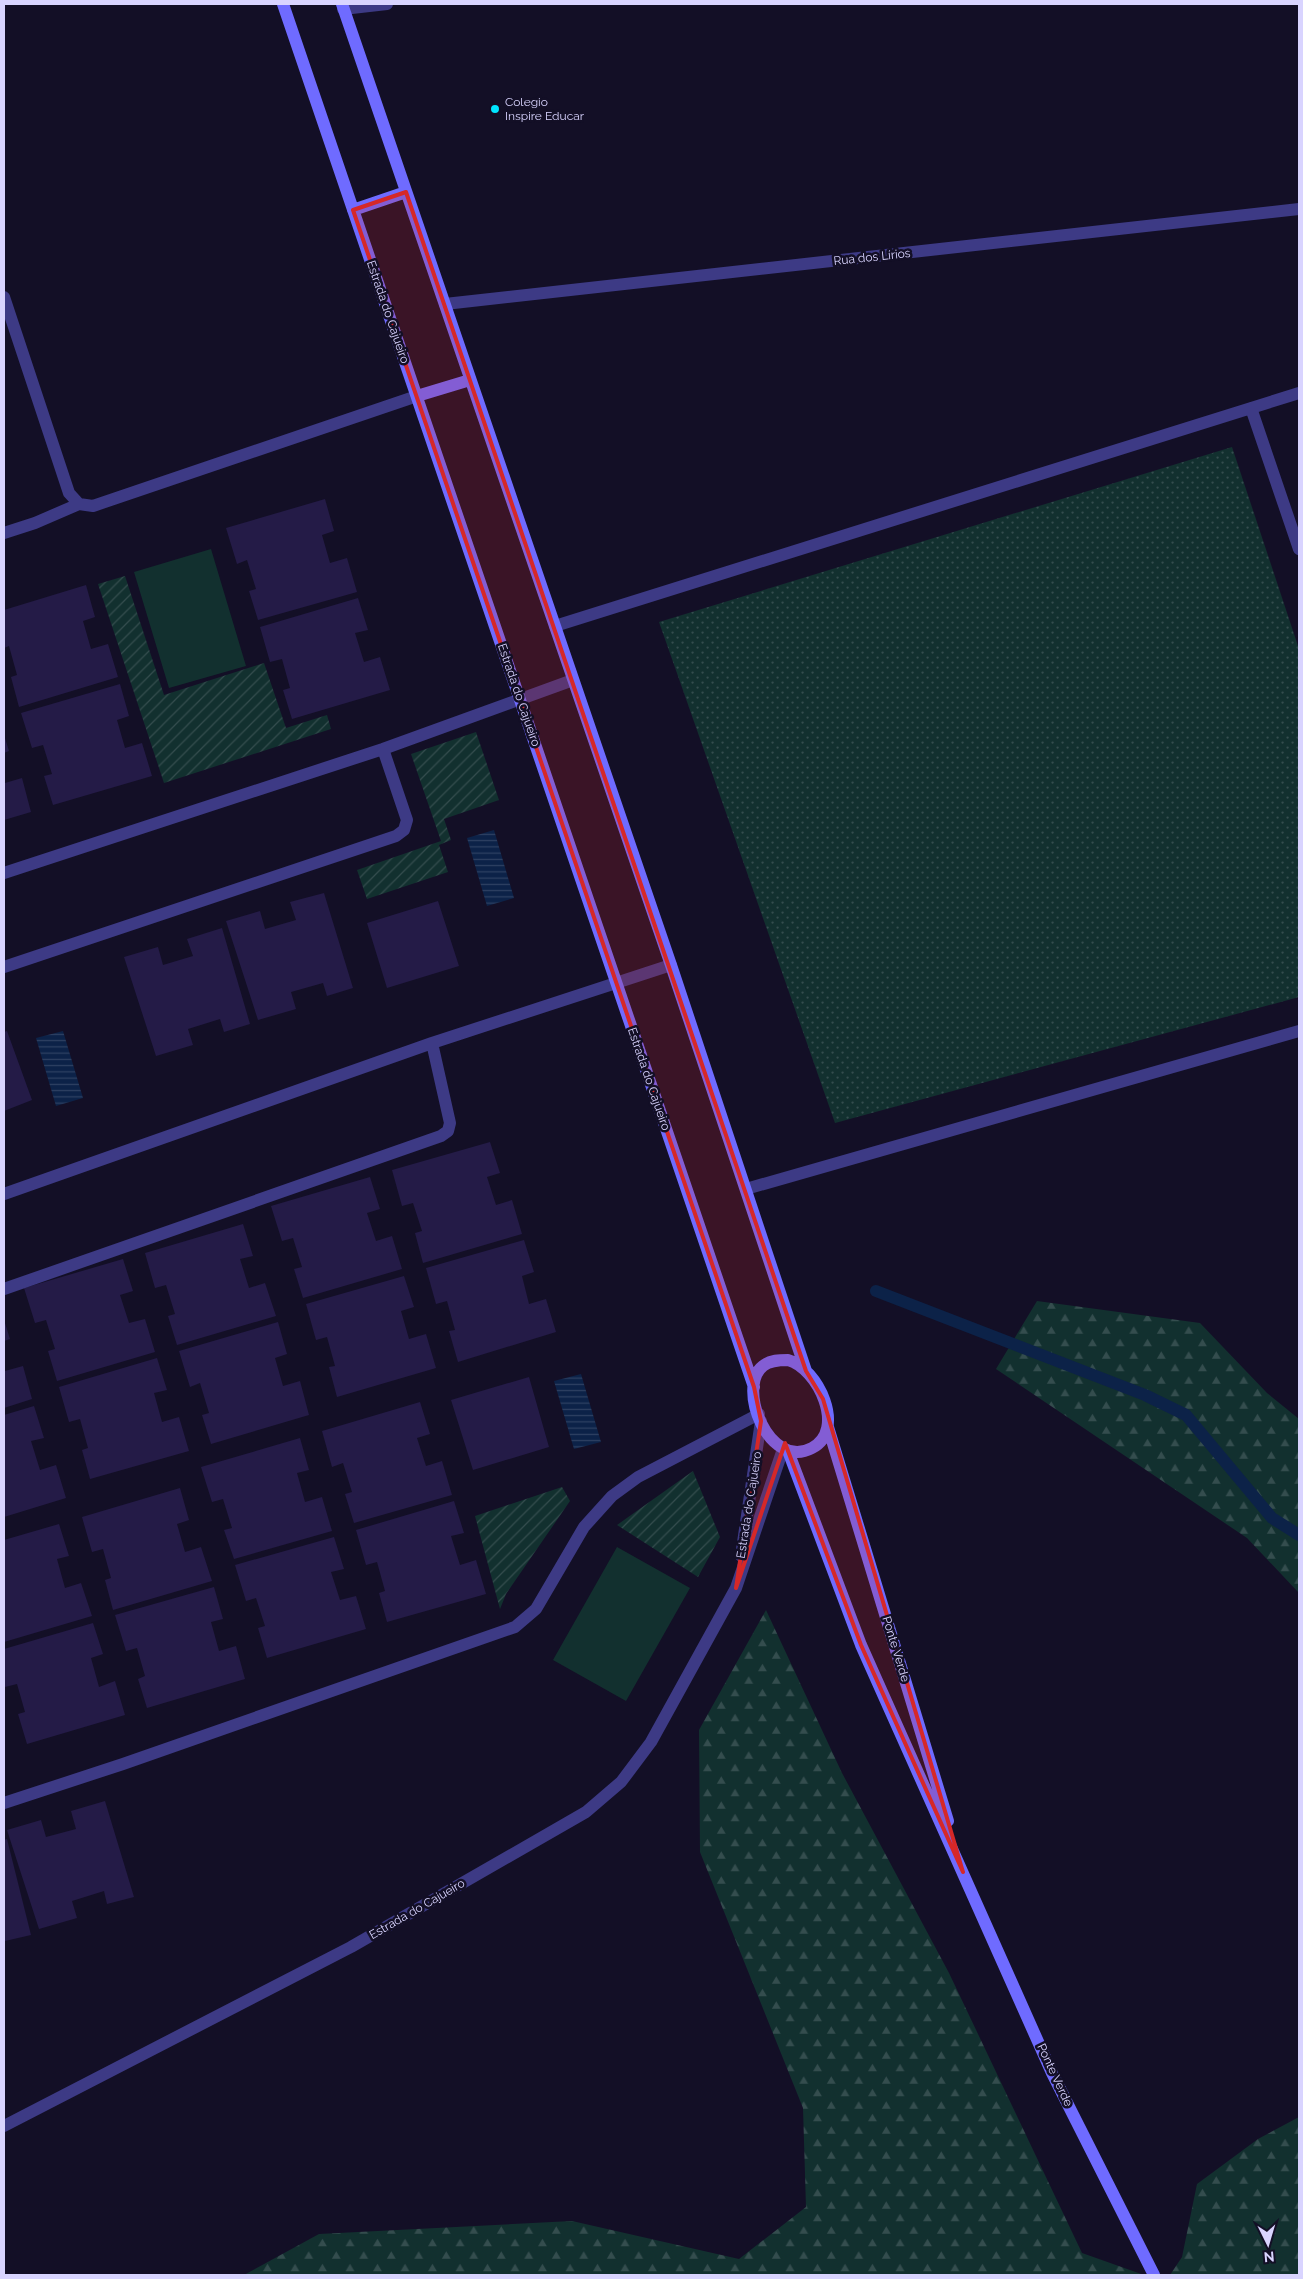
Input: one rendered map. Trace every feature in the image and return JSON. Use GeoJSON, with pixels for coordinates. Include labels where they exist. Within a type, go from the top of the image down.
{"type":"FeatureCollection","features":[{"type":"Feature","properties":{"kind":"main road","name":"Estrada do Cajueiro"},"geometry":{"type":"LineString","coordinates":[[283,4],[754,1387]]}},
{"type":"Feature","properties":{"kind":"main road"},"geometry":{"type":"LineString","coordinates":[[342,6],[671,965],[806,1371]]}},
{"type":"Feature","properties":{"kind":"main road"},"geometry":{"type":"LineString","coordinates":[[354,210],[406,192]]}},
{"type":"Feature","properties":{"kind":"main road"},"geometry":{"type":"LineString","coordinates":[[417,396],[470,380]]}},
{"type":"Feature","properties":{"kind":"main road"},"geometry":{"type":"LineString","coordinates":[[788,1360],[806,1371],[815,1381],[823,1399],[828,1427],[820,1443],[812,1448],[802,1452],[786,1450],[766,1434],[760,1418],[754,1387],[757,1373],[763,1366],[772,1362],[788,1360]]}},
{"type":"Feature","properties":{"kind":"main road","name":"Ponte Verde"},"geometry":{"type":"LineString","coordinates":[[828,1427],[963,1872]]}},
{"type":"Feature","properties":{"kind":"main road","name":"Ponte Verde"},"geometry":{"type":"LineString","coordinates":[[786,1450],[861,1645],[1052,2073],[1154,2275]]}},
{"type":"Feature","properties":{"kind":"street"},"geometry":{"type":"LineString","coordinates":[[342,6],[387,4]]}},
{"type":"Feature","properties":{"kind":"street","name":"Rua dos Lírios"},"geometry":{"type":"LineString","coordinates":[[445,304],[1299,209]]}},
{"type":"Feature","properties":{"kind":"street"},"geometry":{"type":"LineString","coordinates":[[4,297],[69,493],[78,504]]}},
{"type":"Feature","properties":{"kind":"street"},"geometry":{"type":"LineString","coordinates":[[555,626],[1299,392]]}},
{"type":"Feature","properties":{"kind":"street"},"geometry":{"type":"LineString","coordinates":[[4,533],[35,523],[78,504],[93,506],[417,396]]}},
{"type":"Feature","properties":{"kind":"street"},"geometry":{"type":"LineString","coordinates":[[1250,408],[1299,549]]}},
{"type":"Feature","properties":{"kind":"street"},"geometry":{"type":"LineString","coordinates":[[4,873],[383,749],[573,680]]}},
{"type":"Feature","properties":{"kind":"street"},"geometry":{"type":"LineString","coordinates":[[4,967],[396,836],[404,830],[407,820],[383,749]]}},
{"type":"Feature","properties":{"kind":"street"},"geometry":{"type":"LineString","coordinates":[[4,1194],[432,1043],[671,965]]}},
{"type":"Feature","properties":{"kind":"street"},"geometry":{"type":"LineString","coordinates":[[746,1189],[1299,1030]]}},
{"type":"Feature","properties":{"kind":"street"},"geometry":{"type":"LineString","coordinates":[[4,1289],[441,1136],[448,1131],[450,1123],[432,1043]]}},
{"type":"Feature","properties":{"kind":"street"},"geometry":{"type":"LineString","coordinates":[[4,1803],[123,1764],[515,1627],[536,1609],[584,1527],[612,1496],[638,1477],[760,1418]]}},
{"type":"Feature","properties":{"kind":"street","name":"Estrada do Cajueiro"},"geometry":{"type":"LineString","coordinates":[[736,1588],[760,1418]]}},
{"type":"Feature","properties":{"kind":"street","name":"Estrada do Cajueiro"},"geometry":{"type":"LineString","coordinates":[[4,2126],[351,1947],[586,1812],[621,1782],[651,1742],[736,1588],[786,1450]]}},
{"type":"Feature","properties":{"kind":"highlighted area"},"geometry":{"type":"Polygon","coordinates":[[[406,192],[806,1371],[823,1399],[963,1872],[861,1645],[785,1443],[736,1588],[761,1421],[754,1387],[353,210],[406,192]]]}},
{"type":"Feature","properties":{"kind":"green space"},"geometry":{"type":"Polygon","coordinates":[[[1232,447],[1299,649],[1299,997],[835,1123],[659,622],[1232,447]]]}},
{"type":"Feature","properties":{"kind":"green space"},"geometry":{"type":"Polygon","coordinates":[[[211,549],[246,666],[169,688],[134,572],[211,549]]]}},
{"type":"Feature","properties":{"kind":"green space"},"geometry":{"type":"Polygon","coordinates":[[[125,576],[164,695],[264,663],[286,728],[327,715],[331,729],[164,783],[98,584],[125,576]]]}},
{"type":"Feature","properties":{"kind":"green space"},"geometry":{"type":"Polygon","coordinates":[[[476,732],[499,800],[444,819],[451,840],[439,845],[448,872],[367,899],[357,870],[441,841],[411,754],[476,732]]]}},
{"type":"Feature","properties":{"kind":"green space"},"geometry":{"type":"Polygon","coordinates":[[[1037,1301],[1200,1323],[1267,1393],[1299,1419],[1299,1593],[1247,1538],[996,1369],[1037,1301]]]}},
{"type":"Feature","properties":{"kind":"green space"},"geometry":{"type":"Polygon","coordinates":[[[693,1471],[720,1537],[698,1577],[617,1525],[693,1471]]]}},
{"type":"Feature","properties":{"kind":"green space"},"geometry":{"type":"Polygon","coordinates":[[[562,1487],[570,1501],[506,1594],[500,1609],[475,1516],[562,1487]]]}},
{"type":"Feature","properties":{"kind":"green space"},"geometry":{"type":"Polygon","coordinates":[[[617,1547],[690,1588],[626,1701],[553,1660],[617,1547]]]}},
{"type":"Feature","properties":{"kind":"green space"},"geometry":{"type":"Polygon","coordinates":[[[766,1610],[842,1773],[949,1973],[1082,2253],[1144,2275],[244,2275],[319,2234],[572,2221],[739,2259],[806,2207],[803,2108],[700,1852],[699,1730],[766,1610]]]}},
{"type":"Feature","properties":{"kind":"green space"},"geometry":{"type":"Polygon","coordinates":[[[1299,2117],[1299,2275],[1170,2275],[1182,2257],[1197,2184],[1258,2139],[1299,2117]]]}},
{"type":"Feature","properties":{"kind":"water"},"geometry":{"type":"Polygon","coordinates":[[[494,830],[514,898],[487,906],[467,838],[494,830]]]}},
{"type":"Feature","properties":{"kind":"water"},"geometry":{"type":"Polygon","coordinates":[[[63,1031],[83,1098],[56,1106],[36,1038],[63,1031]]]}},
{"type":"Feature","properties":{"kind":"water"},"geometry":{"type":"Polygon","coordinates":[[[581,1374],[601,1442],[574,1449],[554,1381],[581,1374]]]}},
{"type":"Feature","properties":{"kind":"building"},"geometry":{"type":"Polygon","coordinates":[[[325,499],[334,531],[322,535],[330,563],[347,558],[357,592],[258,620],[249,591],[256,589],[247,560],[237,564],[226,528],[325,499]]]}},
{"type":"Feature","properties":{"kind":"building"},"geometry":{"type":"Polygon","coordinates":[[[86,585],[95,617],[83,621],[91,649],[108,644],[118,677],[19,707],[11,677],[17,675],[9,646],[4,648],[4,610],[86,585]]]}},
{"type":"Feature","properties":{"kind":"building"},"geometry":{"type":"Polygon","coordinates":[[[358,598],[368,630],[355,633],[364,662],[380,657],[390,690],[292,719],[283,690],[290,688],[282,659],[270,662],[260,627],[358,598]]]}},
{"type":"Feature","properties":{"kind":"building"},"geometry":{"type":"Polygon","coordinates":[[[120,684],[129,716],[117,720],[125,748],[142,743],[152,776],[53,805],[44,776],[52,774],[43,745],[32,748],[21,713],[120,684]]]}},
{"type":"Feature","properties":{"kind":"building"},"geometry":{"type":"Polygon","coordinates":[[[4,735],[9,751],[4,753],[4,735]]]}},
{"type":"Feature","properties":{"kind":"building"},"geometry":{"type":"Polygon","coordinates":[[[22,778],[31,812],[4,820],[4,780],[5,783],[22,778]]]}},
{"type":"Feature","properties":{"kind":"building"},"geometry":{"type":"Polygon","coordinates":[[[324,893],[353,988],[327,996],[323,983],[291,992],[296,1009],[258,1020],[226,921],[260,911],[265,929],[296,920],[290,902],[324,893]]]}},
{"type":"Feature","properties":{"kind":"building"},"geometry":{"type":"Polygon","coordinates":[[[438,901],[459,966],[387,988],[367,923],[438,901]]]}},
{"type":"Feature","properties":{"kind":"building"},"geometry":{"type":"Polygon","coordinates":[[[222,928],[250,1024],[224,1032],[220,1019],[188,1029],[193,1045],[156,1056],[124,957],[158,947],[163,965],[193,956],[187,939],[222,928]]]}},
{"type":"Feature","properties":{"kind":"building"},"geometry":{"type":"Polygon","coordinates":[[[7,1031],[32,1100],[4,1111],[4,1032],[7,1031]]]}},
{"type":"Feature","properties":{"kind":"building"},"geometry":{"type":"Polygon","coordinates":[[[490,1142],[500,1173],[487,1177],[496,1205],[512,1200],[522,1234],[423,1263],[415,1233],[422,1231],[413,1203],[402,1206],[392,1170],[490,1142]]]}},
{"type":"Feature","properties":{"kind":"building"},"geometry":{"type":"Polygon","coordinates":[[[370,1177],[380,1209],[367,1213],[376,1241],[392,1236],[402,1269],[303,1298],[294,1269],[302,1267],[293,1238],[282,1241],[271,1206],[370,1177]]]}},
{"type":"Feature","properties":{"kind":"building"},"geometry":{"type":"Polygon","coordinates":[[[243,1224],[253,1256],[240,1259],[249,1288],[265,1283],[276,1316],[177,1345],[168,1316],[175,1314],[166,1285],[155,1288],[145,1253],[243,1224]]]}},
{"type":"Feature","properties":{"kind":"building"},"geometry":{"type":"Polygon","coordinates":[[[524,1240],[534,1272],[522,1276],[529,1304],[546,1299],[556,1332],[458,1362],[449,1331],[455,1330],[447,1301],[436,1304],[426,1268],[524,1240]]]}},
{"type":"Feature","properties":{"kind":"building"},"geometry":{"type":"Polygon","coordinates":[[[123,1259],[133,1291],[120,1295],[129,1323],[145,1319],[155,1352],[57,1381],[48,1351],[55,1349],[46,1320],[35,1323],[24,1288],[123,1259]]]}},
{"type":"Feature","properties":{"kind":"building"},"geometry":{"type":"Polygon","coordinates":[[[404,1276],[414,1307],[401,1311],[409,1339],[426,1334],[436,1368],[337,1397],[329,1367],[335,1366],[327,1337],[316,1340],[306,1304],[404,1276]]]}},
{"type":"Feature","properties":{"kind":"building"},"geometry":{"type":"Polygon","coordinates":[[[4,1320],[10,1339],[4,1341],[4,1320]]]}},
{"type":"Feature","properties":{"kind":"building"},"geometry":{"type":"Polygon","coordinates":[[[278,1322],[287,1354],[275,1358],[283,1386],[300,1381],[309,1415],[211,1444],[202,1415],[209,1413],[200,1383],[190,1387],[179,1351],[278,1322]]]}},
{"type":"Feature","properties":{"kind":"building"},"geometry":{"type":"Polygon","coordinates":[[[157,1358],[167,1390],[154,1393],[162,1422],[179,1417],[189,1451],[90,1479],[82,1450],[88,1448],[80,1419],[69,1422],[59,1387],[157,1358]]]}},
{"type":"Feature","properties":{"kind":"building"},"geometry":{"type":"Polygon","coordinates":[[[23,1366],[32,1399],[4,1408],[4,1367],[5,1371],[23,1366]]]}},
{"type":"Feature","properties":{"kind":"building"},"geometry":{"type":"Polygon","coordinates":[[[529,1377],[549,1447],[473,1470],[451,1400],[529,1377]]]}},
{"type":"Feature","properties":{"kind":"building"},"geometry":{"type":"Polygon","coordinates":[[[420,1402],[430,1434],[417,1438],[426,1466],[442,1461],[452,1495],[354,1523],[345,1494],[352,1492],[343,1463],[332,1467],[322,1431],[420,1402]]]}},
{"type":"Feature","properties":{"kind":"building"},"geometry":{"type":"Polygon","coordinates":[[[34,1406],[44,1438],[31,1441],[40,1470],[56,1465],[66,1498],[4,1517],[4,1415],[34,1406]]]}},
{"type":"Feature","properties":{"kind":"building"},"geometry":{"type":"Polygon","coordinates":[[[300,1438],[309,1470],[297,1473],[305,1502],[322,1497],[332,1531],[234,1559],[224,1530],[232,1528],[223,1499],[212,1502],[201,1467],[300,1438]]]}},
{"type":"Feature","properties":{"kind":"building"},"geometry":{"type":"Polygon","coordinates":[[[180,1488],[189,1520],[177,1524],[185,1552],[201,1547],[212,1581],[113,1610],[105,1580],[111,1578],[103,1549],[92,1552],[82,1517],[180,1488]]]}},
{"type":"Feature","properties":{"kind":"building"},"geometry":{"type":"Polygon","coordinates":[[[454,1501],[464,1533],[451,1536],[460,1565],[476,1560],[486,1594],[387,1622],[379,1593],[385,1591],[377,1562],[366,1565],[356,1530],[454,1501]]]}},
{"type":"Feature","properties":{"kind":"building"},"geometry":{"type":"Polygon","coordinates":[[[59,1524],[69,1556],[57,1559],[65,1588],[81,1583],[92,1616],[4,1642],[4,1540],[59,1524]]]}},
{"type":"Feature","properties":{"kind":"building"},"geometry":{"type":"Polygon","coordinates":[[[334,1537],[344,1569],[331,1572],[340,1600],[356,1596],[366,1629],[267,1658],[258,1628],[265,1626],[256,1598],[246,1601],[235,1565],[334,1537]]]}},
{"type":"Feature","properties":{"kind":"building"},"geometry":{"type":"Polygon","coordinates":[[[214,1587],[223,1619],[211,1622],[219,1651],[236,1646],[245,1679],[147,1708],[138,1679],[145,1676],[137,1648],[126,1651],[115,1615],[214,1587]]]}},
{"type":"Feature","properties":{"kind":"building"},"geometry":{"type":"Polygon","coordinates":[[[93,1623],[103,1654],[91,1658],[99,1687],[115,1681],[125,1715],[27,1744],[18,1714],[25,1712],[17,1684],[5,1687],[4,1649],[93,1623]]]}},
{"type":"Feature","properties":{"kind":"building"},"geometry":{"type":"Polygon","coordinates":[[[105,1801],[134,1897],[107,1904],[104,1891],[72,1901],[77,1918],[39,1929],[7,1830],[41,1820],[46,1837],[76,1829],[71,1811],[105,1801]]]}},
{"type":"Feature","properties":{"kind":"building"},"geometry":{"type":"Polygon","coordinates":[[[7,1839],[31,1935],[5,1941],[4,1840],[7,1839]]]}},
{"type":"Feature","properties":{"kind":"waterway"},"geometry":{"type":"LineString","coordinates":[[876,1291],[1145,1395],[1186,1415],[1272,1518],[1299,1535]]}},
{"type":"Feature","properties":{"kind":"place","name":"Colegio Inspire Educar"},"geometry":{"type":"Point","coordinates":[495,109]}}]}
